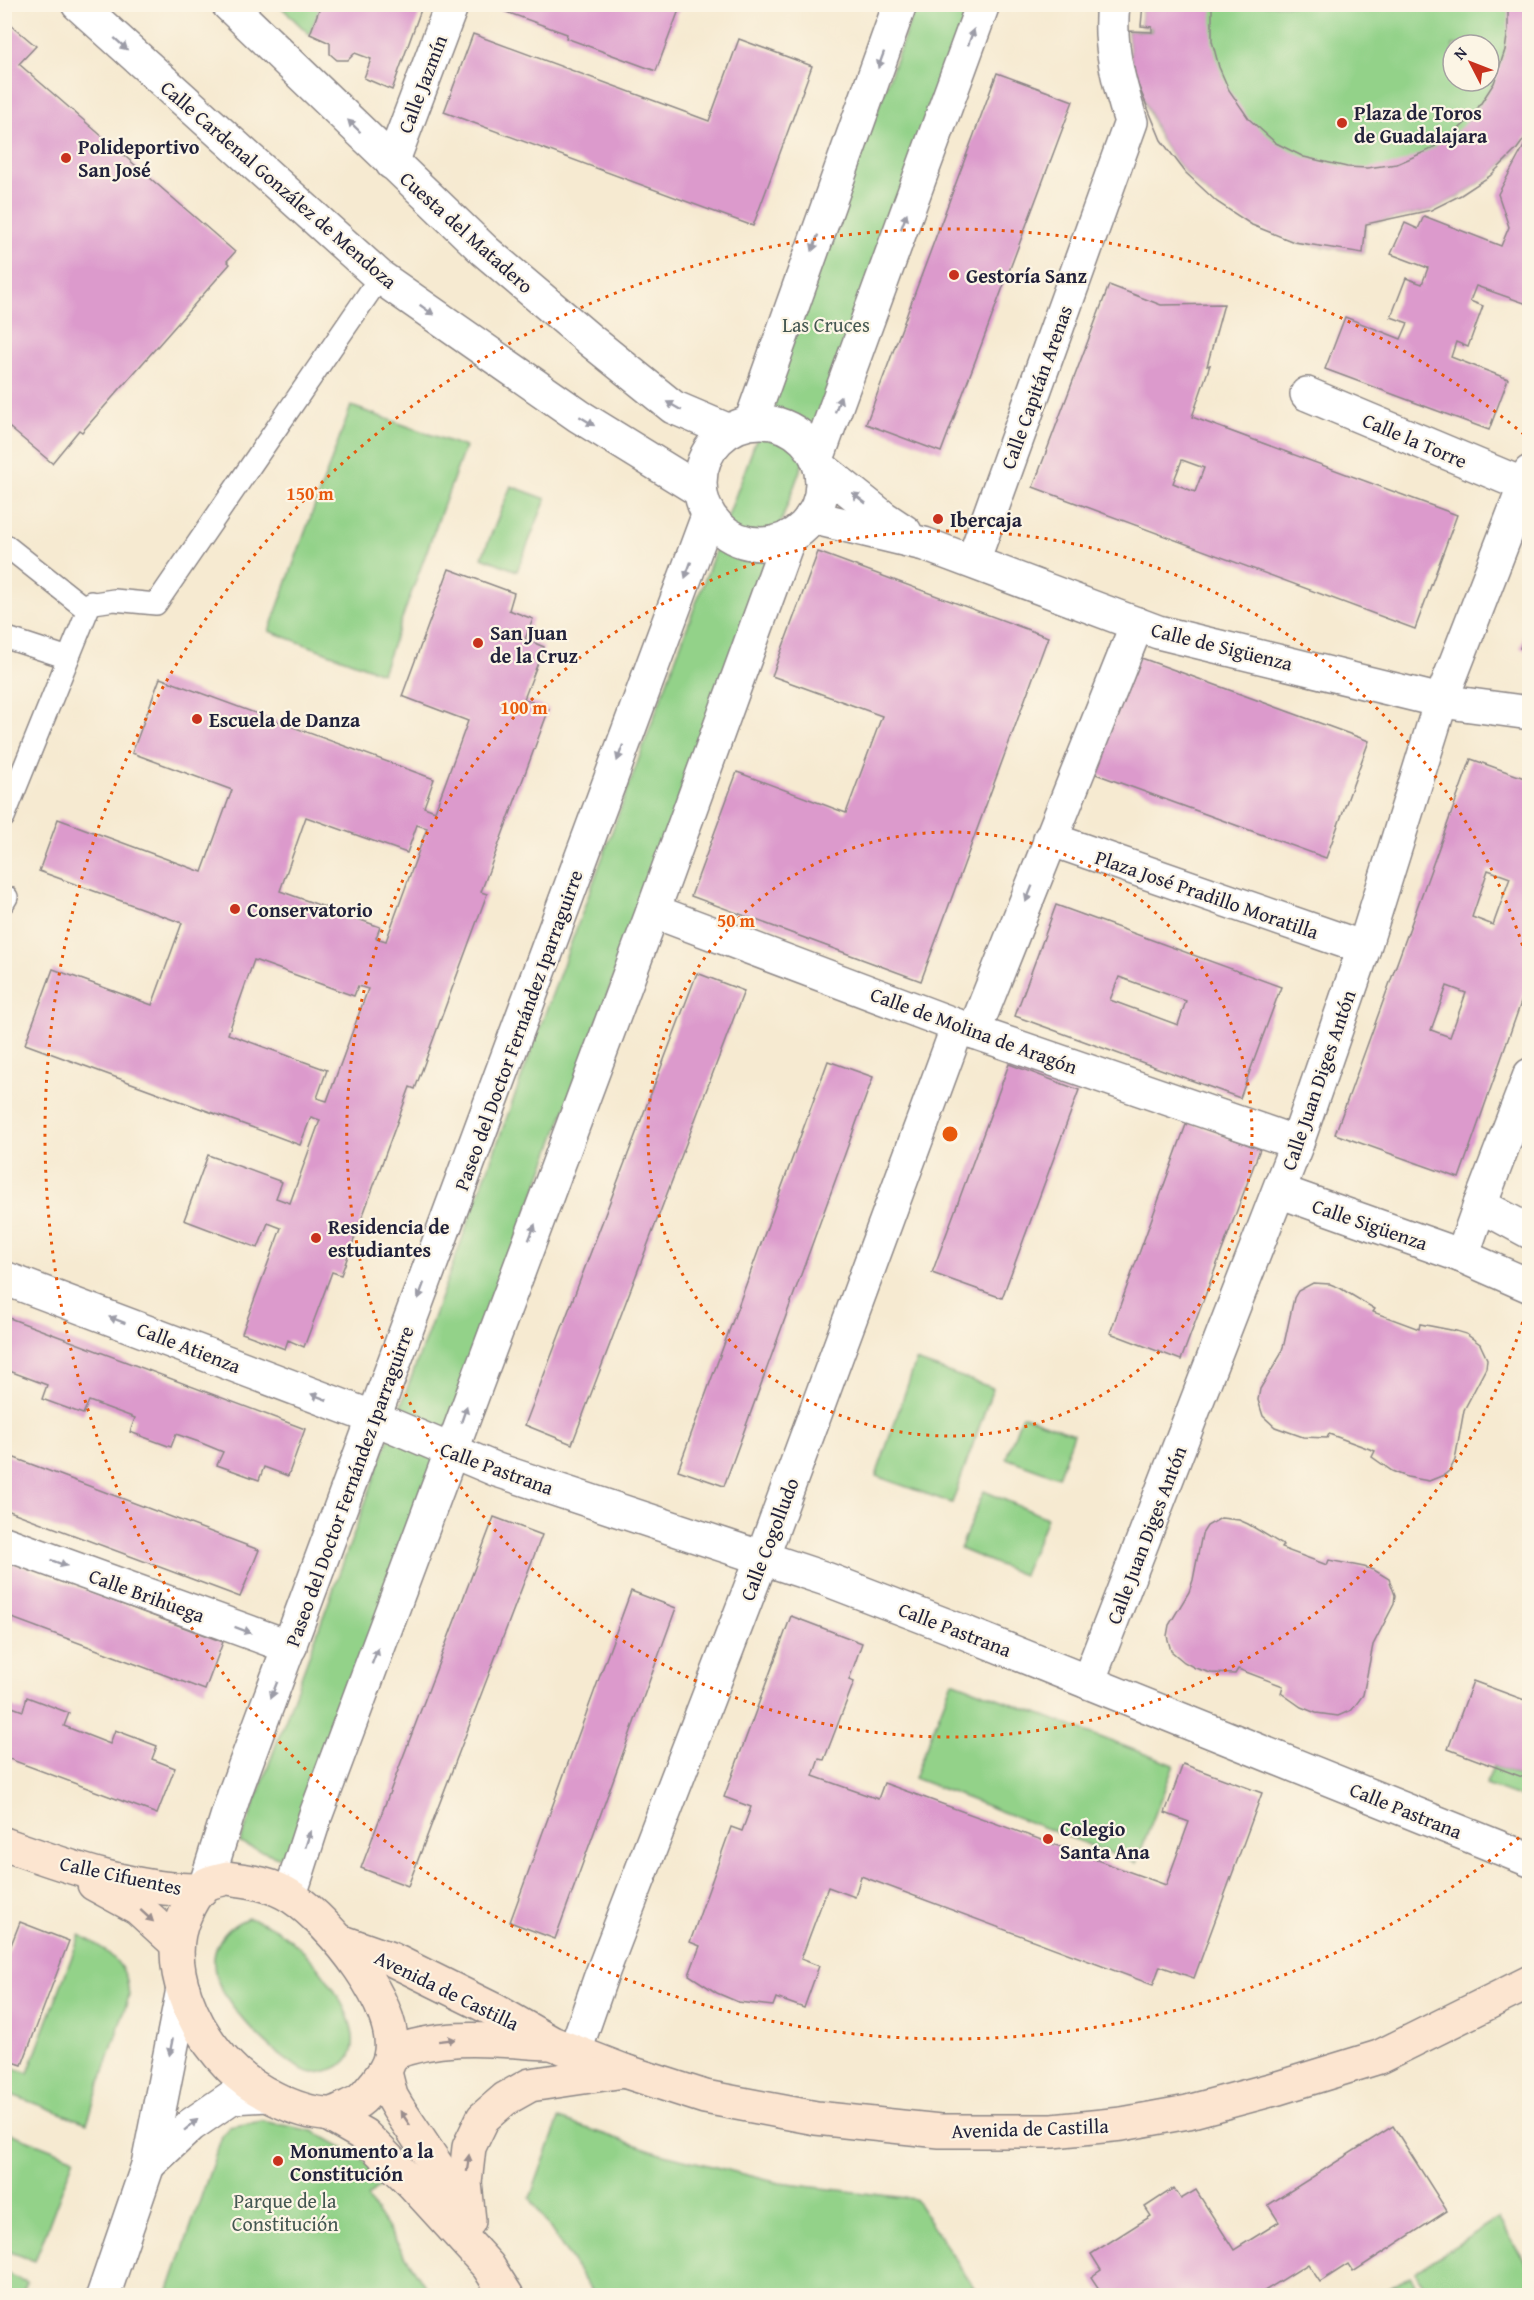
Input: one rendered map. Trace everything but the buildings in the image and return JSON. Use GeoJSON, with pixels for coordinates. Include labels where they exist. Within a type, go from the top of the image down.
{"type":"FeatureCollection","features":[{"type":"Feature","properties":{"kind":"street","name":"Calle Cardenal González de Mendoza"},"geometry":{"type":"LineString","coordinates":[[78,4],[381,277],[704,503]]}},
{"type":"Feature","properties":{"kind":"street","name":"Cuesta del Matadero"},"geometry":{"type":"LineString","coordinates":[[228,4],[485,251],[590,340],[673,407],[740,426]]}},
{"type":"Feature","properties":{"kind":"street","name":"Calle Jazmín"},"geometry":{"type":"LineString","coordinates":[[392,163],[452,4]]}},
{"type":"Feature","properties":{"kind":"street"},"geometry":{"type":"LineString","coordinates":[[740,426],[900,4]]}},
{"type":"Feature","properties":{"kind":"street"},"geometry":{"type":"LineString","coordinates":[[819,463],[983,4]]}},
{"type":"Feature","properties":{"kind":"street","name":"Calle Capitán Arenas"},"geometry":{"type":"LineString","coordinates":[[973,561],[1131,122],[1116,73],[1111,23],[1113,4]]}},
{"type":"Feature","properties":{"kind":"street","name":"Calle la Torre"},"geometry":{"type":"LineString","coordinates":[[1307,394],[1527,479]]}},
{"type":"Feature","properties":{"kind":"street"},"geometry":{"type":"LineString","coordinates":[[290,1895],[315,1817],[653,911],[800,527],[820,498],[822,488],[819,463],[804,439],[785,426],[770,422],[740,426],[714,442],[705,456],[700,473],[704,503],[725,533],[747,543],[769,544],[800,527]]}},
{"type":"Feature","properties":{"kind":"street","name":"Calle de Sigüenza"},"geometry":{"type":"LineString","coordinates":[[819,463],[884,518],[924,544]]}},
{"type":"Feature","properties":{"kind":"street","name":"Calle Juan Diges Antón"},"geometry":{"type":"LineString","coordinates":[[1088,1682],[1297,1143],[1364,948],[1441,701],[1527,479]]}},
{"type":"Feature","properties":{"kind":"street","name":"Paseo del Doctor Fernández Iparraguirre"},"geometry":{"type":"LineString","coordinates":[[204,1887],[234,1795],[374,1418],[704,503]]}},
{"type":"Feature","properties":{"kind":"street","name":"Calle de Sigüenza"},"geometry":{"type":"LineString","coordinates":[[800,527],[924,544],[1158,632],[1441,701],[1530,713]]}},
{"type":"Feature","properties":{"kind":"street"},"geometry":{"type":"LineString","coordinates":[[966,1029],[1050,839],[1137,624]]}},
{"type":"Feature","properties":{"kind":"street","name":"Plaza José Pradillo Moratilla"},"geometry":{"type":"LineString","coordinates":[[1050,839],[1364,948]]}},
{"type":"Feature","properties":{"kind":"street","name":"Calle de Molina de Aragón"},"geometry":{"type":"LineString","coordinates":[[653,911],[966,1029],[1297,1143]]}},
{"type":"Feature","properties":{"kind":"street","name":"Calle Cogolludo"},"geometry":{"type":"LineString","coordinates":[[563,2047],[604,1967],[966,1029]]}},
{"type":"Feature","properties":{"kind":"street"},"geometry":{"type":"LineString","coordinates":[[1462,1256],[1530,1075]]}},
{"type":"Feature","properties":{"kind":"street","name":"Calle Sigüenza"},"geometry":{"type":"LineString","coordinates":[[1279,1191],[1462,1256],[1530,1286]]}},
{"type":"Feature","properties":{"kind":"street"},"geometry":{"type":"LineString","coordinates":[[1480,1204],[1530,1232]]}},
{"type":"Feature","properties":{"kind":"street","name":"Calle Atienza"},"geometry":{"type":"LineString","coordinates":[[4,1278],[374,1418]]}},
{"type":"Feature","properties":{"kind":"street","name":"Calle Pastrana"},"geometry":{"type":"LineString","coordinates":[[374,1418],[497,1470],[826,1579],[1530,1860]]}},
{"type":"Feature","properties":{"kind":"street","name":"Calle Brihuega"},"geometry":{"type":"LineString","coordinates":[[4,1543],[290,1647]]}},
{"type":"Feature","properties":{"kind":"street","name":"Calle Cifuentes"},"geometry":{"type":"LineString","coordinates":[[4,1844],[41,1857],[136,1883],[180,1890],[204,1887],[227,1878],[251,1881],[272,1886],[290,1895],[310,1910],[340,1941],[369,1981],[388,2020],[388,2063],[392,2096],[443,2175],[469,2221]]}},
{"type":"Feature","properties":{"kind":"street","name":"Calle Cifuentes"},"geometry":{"type":"LineString","coordinates":[[41,1857],[138,1908],[176,1943]]}},
{"type":"Feature","properties":{"kind":"street"},"geometry":{"type":"LineString","coordinates":[[204,1887],[190,1904],[176,1943],[177,1964],[183,1989],[205,2034],[230,2067],[268,2095],[301,2109],[328,2115],[364,2135],[414,2185],[488,2266],[507,2295]]}},
{"type":"Feature","properties":{"kind":"street","name":"Avenida de Castilla"},"geometry":{"type":"LineString","coordinates":[[340,1941],[391,1959],[563,2047],[624,2071],[705,2097],[816,2118],[940,2131],[1053,2131],[1122,2124],[1188,2112],[1278,2088],[1379,2057],[1530,1982]]}},
{"type":"Feature","properties":{"kind":"street"},"geometry":{"type":"LineString","coordinates":[[103,2295],[148,2165],[183,1989]]}},
{"type":"Feature","properties":{"kind":"street","name":"Avenida de Castilla"},"geometry":{"type":"LineString","coordinates":[[388,2063],[412,2045],[453,2038],[563,2047]]}},
{"type":"Feature","properties":{"kind":"street"},"geometry":{"type":"LineString","coordinates":[[328,2115],[361,2101],[388,2063]]}},
{"type":"Feature","properties":{"kind":"street"},"geometry":{"type":"LineString","coordinates":[[488,2266],[469,2221],[465,2183],[469,2147],[483,2118],[505,2099],[530,2085],[624,2071]]}},
{"type":"Feature","properties":{"kind":"street"},"geometry":{"type":"LineString","coordinates":[[148,2165],[191,2125],[232,2097],[268,2095]]}},
{"type":"Feature","properties":{"kind":"lane"},"geometry":{"type":"LineString","coordinates":[[4,544],[81,605],[114,600],[156,604],[381,277]]}},
{"type":"Feature","properties":{"kind":"lane"},"geometry":{"type":"LineString","coordinates":[[4,817],[91,602]]}},
{"type":"Feature","properties":{"kind":"lane"},"geometry":{"type":"LineString","coordinates":[[4,637],[68,658]]}},
{"type":"Feature","properties":{"kind":"lane"},"geometry":{"type":"LineString","coordinates":[[4,896],[7,897],[4,902]]}},
{"type":"Feature","properties":{"kind":"green space"},"geometry":{"type":"Polygon","coordinates":[[[279,5],[321,5],[310,35],[279,5]]]}},
{"type":"Feature","properties":{"kind":"green space","name":"Las Cruces"},"geometry":{"type":"Polygon","coordinates":[[[916,5],[971,5],[289,1861],[240,1843],[916,5]]]}},
{"type":"Feature","properties":{"kind":"green space","name":"Plaza de Toros de Guadalajara"},"geometry":{"type":"Polygon","coordinates":[[[1143,5],[1529,5],[1529,131],[1517,149],[1490,176],[1461,195],[1431,210],[1366,224],[1363,253],[1294,242],[1217,202],[1186,173],[1161,140],[1137,82],[1128,31],[1151,31],[1151,27],[1141,26],[1143,5]]]}},
{"type":"Feature","properties":{"kind":"green space"},"geometry":{"type":"Polygon","coordinates":[[[351,406],[465,447],[382,673],[269,631],[351,406]]]}},
{"type":"Feature","properties":{"kind":"green space"},"geometry":{"type":"Polygon","coordinates":[[[511,486],[546,499],[517,571],[482,557],[511,486]]]}},
{"type":"Feature","properties":{"kind":"green space"},"geometry":{"type":"Polygon","coordinates":[[[916,1361],[993,1388],[952,1503],[876,1476],[916,1361]]]}},
{"type":"Feature","properties":{"kind":"green space"},"geometry":{"type":"Polygon","coordinates":[[[1022,1415],[1074,1434],[1058,1477],[1006,1458],[1022,1415]]]}},
{"type":"Feature","properties":{"kind":"green space"},"geometry":{"type":"Polygon","coordinates":[[[984,1491],[1047,1518],[1023,1575],[960,1549],[984,1491]]]}},
{"type":"Feature","properties":{"kind":"green space"},"geometry":{"type":"Polygon","coordinates":[[[952,1681],[1174,1765],[1136,1863],[914,1778],[952,1681]]]}},
{"type":"Feature","properties":{"kind":"green space"},"geometry":{"type":"Polygon","coordinates":[[[1493,1766],[1529,1780],[1529,1801],[1486,1785],[1493,1766]]]}},
{"type":"Feature","properties":{"kind":"green space"},"geometry":{"type":"Polygon","coordinates":[[[248,1918],[264,1923],[286,1936],[305,1953],[327,1979],[347,2015],[353,2034],[352,2050],[344,2063],[318,2073],[301,2069],[257,2035],[222,1991],[214,1969],[216,1950],[219,1942],[231,1928],[248,1918]]]}},
{"type":"Feature","properties":{"kind":"green space"},"geometry":{"type":"Polygon","coordinates":[[[80,1935],[100,1947],[118,1963],[126,1977],[129,1996],[87,2123],[4,2092],[5,2065],[28,2073],[80,1935]]]}},
{"type":"Feature","properties":{"kind":"green space"},"geometry":{"type":"Polygon","coordinates":[[[559,2119],[660,2153],[779,2183],[915,2199],[979,2295],[594,2295],[530,2198],[559,2119]]]}},
{"type":"Feature","properties":{"kind":"green space","name":"Parque de la Constitución"},"geometry":{"type":"Polygon","coordinates":[[[262,2121],[313,2131],[358,2156],[387,2180],[367,2197],[431,2295],[167,2296],[222,2136],[229,2127],[262,2121]]]}},
{"type":"Feature","properties":{"kind":"green space"},"geometry":{"type":"Polygon","coordinates":[[[5,2131],[74,2158],[35,2261],[5,2250],[5,2131]]]}},
{"type":"Feature","properties":{"kind":"green space"},"geometry":{"type":"Polygon","coordinates":[[[1498,2218],[1529,2268],[1529,2295],[1430,2295],[1415,2272],[1498,2218]]]}},
{"type":"Feature","properties":{"kind":"green space"},"geometry":{"type":"Polygon","coordinates":[[[5,2273],[27,2282],[22,2295],[5,2295],[5,2273]]]}},
{"type":"Feature","properties":{"kind":"green space"},"geometry":{"type":"Polygon","coordinates":[[[1410,2276],[1423,2295],[1379,2295],[1410,2276]]]}},
{"type":"Feature","properties":{"kind":"place","name":"Plaza de Toros de Guadalajara"},"geometry":{"type":"Point","coordinates":[1342,123]}},
{"type":"Feature","properties":{"kind":"place","name":"Polideportivo San José"},"geometry":{"type":"Point","coordinates":[66,158]}},
{"type":"Feature","properties":{"kind":"place","name":"Gestoría Sanz"},"geometry":{"type":"Point","coordinates":[954,275]}},
{"type":"Feature","properties":{"kind":"place","name":"Ibercaja"},"geometry":{"type":"Point","coordinates":[938,519]}},
{"type":"Feature","properties":{"kind":"place","name":"San Juan de la Cruz"},"geometry":{"type":"Point","coordinates":[478,643]}},
{"type":"Feature","properties":{"kind":"place","name":"Escuela de Danza"},"geometry":{"type":"Point","coordinates":[197,719]}},
{"type":"Feature","properties":{"kind":"place","name":"Conservatorio"},"geometry":{"type":"Point","coordinates":[235,909]}},
{"type":"Feature","properties":{"kind":"place","name":"Residencia de estudiantes"},"geometry":{"type":"Point","coordinates":[316,1238]}},
{"type":"Feature","properties":{"kind":"place","name":"Colegio Santa Ana"},"geometry":{"type":"Point","coordinates":[1048,1839]}},
{"type":"Feature","properties":{"kind":"place","name":"Monumento a la Constitución"},"geometry":{"type":"Point","coordinates":[278,2161]}}]}
